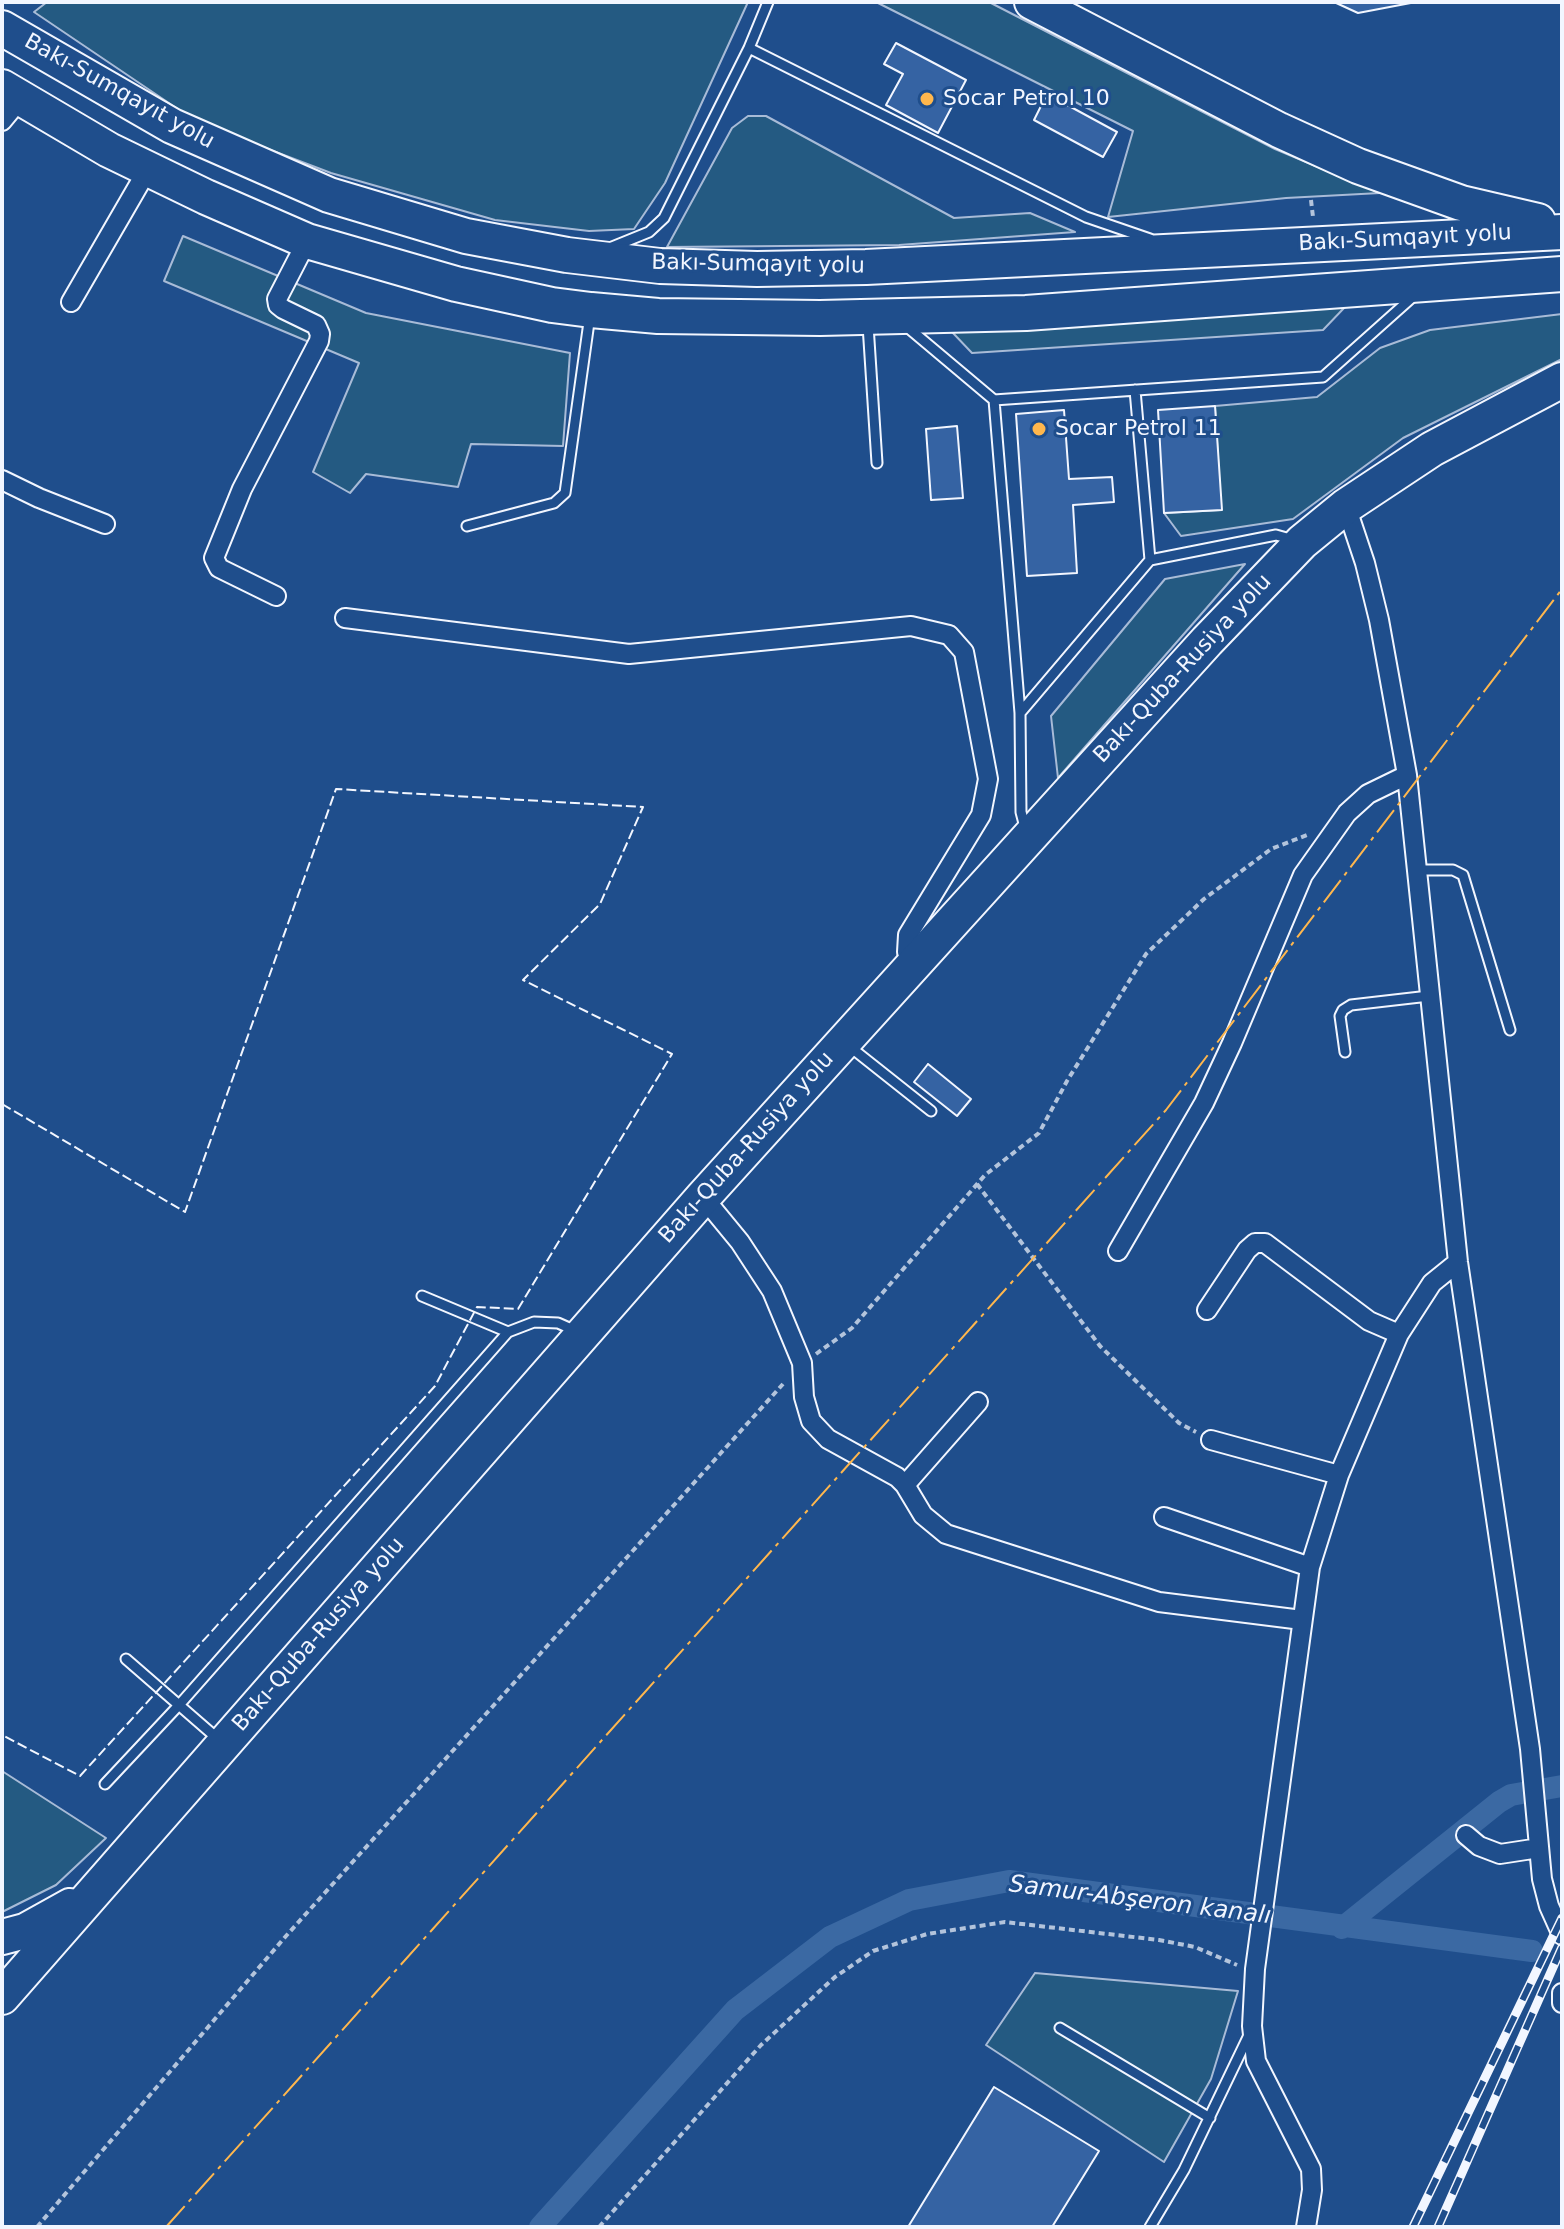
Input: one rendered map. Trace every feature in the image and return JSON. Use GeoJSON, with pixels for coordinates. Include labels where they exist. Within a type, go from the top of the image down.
{"type":"FeatureCollection","features":[{"type":"Feature","properties":{"kind":"highway"},"geometry":{"type":"LineString","coordinates":[[2,7],[8,2]]}},
{"type":"Feature","properties":{"kind":"highway"},"geometry":{"type":"LineString","coordinates":[[1032,2],[1279,130],[1358,166],[1461,203],[1562,225]]}},
{"type":"Feature","properties":{"kind":"highway","name":"Bakı-Sumqayıt yolu"},"geometry":{"type":"LineString","coordinates":[[2,28],[172,126],[329,195],[466,236],[567,255],[660,266],[757,269],[866,267],[1562,232]]}},
{"type":"Feature","properties":{"kind":"highway","name":"Bakı-Sumqayıt yolu"},"geometry":{"type":"LineString","coordinates":[[8,102],[307,241],[456,284],[552,305],[591,310],[658,316],[881,317],[1026,313],[1562,274]]}},
{"type":"Feature","properties":{"kind":"highway","name":"Bakı-Quba-Rusiya yolu"},"geometry":{"type":"LineString","coordinates":[[2,1997],[703,1197],[1207,641],[1302,542],[1346,506],[1432,449],[1562,380]]}},
{"type":"Feature","properties":{"kind":"highway"},"geometry":{"type":"LineString","coordinates":[[2,1937],[25,1931],[65,1910],[117,1866]]}},
{"type":"Feature","properties":{"kind":"street"},"geometry":{"type":"LineString","coordinates":[[71,302],[148,169]]}},
{"type":"Feature","properties":{"kind":"street"},"geometry":{"type":"LineString","coordinates":[[276,596],[219,568],[214,558],[242,489],[319,341],[316,325],[283,309],[277,299],[307,241]]}},
{"type":"Feature","properties":{"kind":"street"},"geometry":{"type":"LineString","coordinates":[[2,480],[105,524]]}},
{"type":"Feature","properties":{"kind":"street"},"geometry":{"type":"LineString","coordinates":[[1346,506],[1365,563],[1379,620],[1407,775],[1458,1262],[1530,1749],[1539,1848],[1549,1906],[1562,1935]]}},
{"type":"Feature","properties":{"kind":"street"},"geometry":{"type":"LineString","coordinates":[[345,618],[629,654],[911,626],[949,635],[964,652],[988,779],[981,815],[908,935],[907,952],[913,963]]}},
{"type":"Feature","properties":{"kind":"street"},"geometry":{"type":"LineString","coordinates":[[1118,1251],[1204,1103],[1303,875],[1347,813],[1368,794],[1407,775]]}},
{"type":"Feature","properties":{"kind":"street"},"geometry":{"type":"LineString","coordinates":[[703,1197],[754,1260],[772,1291],[802,1363],[804,1397],[811,1421],[828,1439],[897,1477],[923,1515],[946,1534],[1159,1602],[1302,1620]]}},
{"type":"Feature","properties":{"kind":"street"},"geometry":{"type":"LineString","coordinates":[[1207,1310],[1247,1250],[1255,1243],[1265,1243],[1369,1321],[1399,1334]]}},
{"type":"Feature","properties":{"kind":"street"},"geometry":{"type":"LineString","coordinates":[[1306,2227],[1312,2190],[1311,2169],[1256,2061],[1252,2026],[1255,1969],[1310,1567],[1339,1475],[1399,1334],[1432,1283],[1458,1262]]}},
{"type":"Feature","properties":{"kind":"street"},"geometry":{"type":"LineString","coordinates":[[905,1485],[978,1402]]}},
{"type":"Feature","properties":{"kind":"street"},"geometry":{"type":"LineString","coordinates":[[1211,1440],[1339,1475]]}},
{"type":"Feature","properties":{"kind":"street"},"geometry":{"type":"LineString","coordinates":[[1164,1517],[1310,1567]]}},
{"type":"Feature","properties":{"kind":"street"},"geometry":{"type":"LineString","coordinates":[[1466,1835],[1479,1846],[1500,1854],[1539,1848]]}},
{"type":"Feature","properties":{"kind":"street"},"geometry":{"type":"LineString","coordinates":[[1562,1993],[1562,2003]]}},
{"type":"Feature","properties":{"kind":"lane"},"geometry":{"type":"LineString","coordinates":[[567,255],[633,240],[649,232],[664,218],[749,48],[768,2]]}},
{"type":"Feature","properties":{"kind":"lane"},"geometry":{"type":"LineString","coordinates":[[749,48],[1086,217],[1188,250]]}},
{"type":"Feature","properties":{"kind":"lane"},"geometry":{"type":"LineString","coordinates":[[881,317],[994,400],[1323,377],[1427,285]]}},
{"type":"Feature","properties":{"kind":"lane"},"geometry":{"type":"LineString","coordinates":[[467,526],[554,503],[565,493],[591,310]]}},
{"type":"Feature","properties":{"kind":"lane"},"geometry":{"type":"LineString","coordinates":[[877,463],[881,317]]}},
{"type":"Feature","properties":{"kind":"lane"},"geometry":{"type":"LineString","coordinates":[[1135,390],[1150,560]]}},
{"type":"Feature","properties":{"kind":"lane"},"geometry":{"type":"LineString","coordinates":[[994,400],[1020,713],[1021,812],[1028,837]]}},
{"type":"Feature","properties":{"kind":"lane"},"geometry":{"type":"LineString","coordinates":[[1020,713],[1150,560],[1276,535],[1302,542]]}},
{"type":"Feature","properties":{"kind":"lane"},"geometry":{"type":"LineString","coordinates":[[1417,870],[1453,870],[1463,875],[1510,1030]]}},
{"type":"Feature","properties":{"kind":"lane"},"geometry":{"type":"LineString","coordinates":[[1345,1052],[1340,1016],[1351,1005],[1429,996]]}},
{"type":"Feature","properties":{"kind":"lane"},"geometry":{"type":"LineString","coordinates":[[843,1041],[931,1111]]}},
{"type":"Feature","properties":{"kind":"lane"},"geometry":{"type":"LineString","coordinates":[[422,1296],[508,1332]]}},
{"type":"Feature","properties":{"kind":"lane"},"geometry":{"type":"LineString","coordinates":[[105,1784],[180,1704],[508,1332],[534,1322],[558,1323],[583,1334]]}},
{"type":"Feature","properties":{"kind":"lane"},"geometry":{"type":"LineString","coordinates":[[126,1659],[223,1744]]}},
{"type":"Feature","properties":{"kind":"lane"},"geometry":{"type":"LineString","coordinates":[[1150,2227],[1184,2170],[1252,2026]]}},
{"type":"Feature","properties":{"kind":"lane"},"geometry":{"type":"LineString","coordinates":[[1060,2028],[1210,2118]]}},
{"type":"Feature","properties":{"kind":"path"},"geometry":{"type":"LineString","coordinates":[[37,2227],[286,1936],[802,1363],[852,1328],[985,1175],[1039,1133],[1067,1081],[1146,954],[1204,899],[1271,849],[1301,836],[1335,831]]}},
{"type":"Feature","properties":{"kind":"path"},"geometry":{"type":"LineString","coordinates":[[977,1184],[1100,1346],[1179,1423],[1211,1440]]}},
{"type":"Feature","properties":{"kind":"path"},"geometry":{"type":"LineString","coordinates":[[599,2227],[761,2045],[835,1977],[873,1951],[927,1934],[1005,1922],[1171,1942],[1195,1947],[1230,1964],[1255,1969]]}},
{"type":"Feature","properties":{"kind":"shaded area"},"geometry":{"type":"Polygon","coordinates":[[[47,2],[748,2],[665,183],[634,229],[589,231],[495,220],[331,173],[197,122],[34,12],[47,2]]]}},
{"type":"Feature","properties":{"kind":"shaded area"},"geometry":{"type":"Polygon","coordinates":[[[876,2],[989,2],[1275,149],[1380,193],[1286,198],[1108,217],[1133,131],[876,2]]]}},
{"type":"Feature","properties":{"kind":"shaded area"},"geometry":{"type":"Polygon","coordinates":[[[748,116],[766,116],[954,218],[1030,213],[1075,232],[899,245],[667,247],[732,128],[748,116]]]}},
{"type":"Feature","properties":{"kind":"shaded area"},"geometry":{"type":"Polygon","coordinates":[[[183,236],[366,313],[570,353],[563,446],[471,444],[458,487],[366,474],[350,493],[313,472],[359,363],[164,281],[183,236]]]}},
{"type":"Feature","properties":{"kind":"shaded area"},"geometry":{"type":"Polygon","coordinates":[[[1345,307],[1323,330],[972,353],[952,332],[1345,307]]]}},
{"type":"Feature","properties":{"kind":"shaded area"},"geometry":{"type":"Polygon","coordinates":[[[1562,314],[1562,359],[1403,438],[1293,519],[1181,536],[1164,513],[1221,510],[1215,406],[1317,397],[1380,348],[1430,330],[1562,314]]]}},
{"type":"Feature","properties":{"kind":"shaded area"},"geometry":{"type":"Polygon","coordinates":[[[1245,564],[1058,778],[1051,716],[1165,579],[1245,564]]]}},
{"type":"Feature","properties":{"kind":"shaded area"},"geometry":{"type":"Polygon","coordinates":[[[2,1771],[106,1838],[56,1885],[2,1912],[2,1771]]]}},
{"type":"Feature","properties":{"kind":"shaded area"},"geometry":{"type":"Polygon","coordinates":[[[1035,1973],[1238,1991],[1211,2079],[1164,2162],[986,2045],[1035,1973]]]}},
{"type":"Feature","properties":{"kind":"building"},"geometry":{"type":"Polygon","coordinates":[[[1334,2],[1416,2],[1358,13],[1334,2]]]}},
{"type":"Feature","properties":{"kind":"building"},"geometry":{"type":"Polygon","coordinates":[[[896,43],[966,80],[938,133],[886,105],[903,74],[884,64],[896,43]]]}},
{"type":"Feature","properties":{"kind":"building"},"geometry":{"type":"Polygon","coordinates":[[[1047,94],[1117,132],[1103,157],[1034,120],[1047,94]]]}},
{"type":"Feature","properties":{"kind":"building"},"geometry":{"type":"Polygon","coordinates":[[[1215,406],[1222,510],[1164,513],[1158,410],[1215,406]]]}},
{"type":"Feature","properties":{"kind":"building"},"geometry":{"type":"Polygon","coordinates":[[[1064,410],[1069,479],[1112,477],[1114,502],[1073,505],[1077,573],[1027,576],[1016,414],[1064,410]]]}},
{"type":"Feature","properties":{"kind":"building"},"geometry":{"type":"Polygon","coordinates":[[[957,426],[963,498],[931,500],[926,429],[957,426]]]}},
{"type":"Feature","properties":{"kind":"building"},"geometry":{"type":"Polygon","coordinates":[[[928,1064],[971,1099],[957,1116],[914,1082],[928,1064]]]}},
{"type":"Feature","properties":{"kind":"building"},"geometry":{"type":"Polygon","coordinates":[[[994,2087],[1099,2151],[1052,2227],[908,2227],[994,2087]]]}},
{"type":"Feature","properties":{"kind":"waterway"},"geometry":{"type":"LineString","coordinates":[[1342,1928],[1499,1802],[1511,1795],[1562,1786]]}},
{"type":"Feature","properties":{"kind":"waterway","name":"Samur-Abşeron kanalı"},"geometry":{"type":"LineString","coordinates":[[540,2227],[735,2010],[830,1937],[909,1900],[1009,1881],[1532,1951]]}},
{"type":"Feature","properties":{"kind":"railway"},"geometry":{"type":"LineString","coordinates":[[1413,2227],[1562,1918]]}},
{"type":"Feature","properties":{"kind":"railway"},"geometry":{"type":"LineString","coordinates":[[1438,2227],[1562,1947]]}},
{"type":"Feature","properties":{"kind":"fence"},"geometry":{"type":"LineString","coordinates":[[2,1104],[185,1212],[336,789],[643,807],[600,904],[523,980],[672,1054],[518,1309],[477,1307],[435,1386],[80,1776],[2,1735]]}},
{"type":"Feature","properties":{"kind":"power"},"geometry":{"type":"LineString","coordinates":[[166,2227],[1166,1110],[1562,589]]}},
{"type":"Feature","properties":{"kind":"place","name":"Socar Petrol 10"},"geometry":{"type":"Point","coordinates":[927,99]}},
{"type":"Feature","properties":{"kind":"place","name":"Socar Petrol 11"},"geometry":{"type":"Point","coordinates":[1039,429]}}]}
